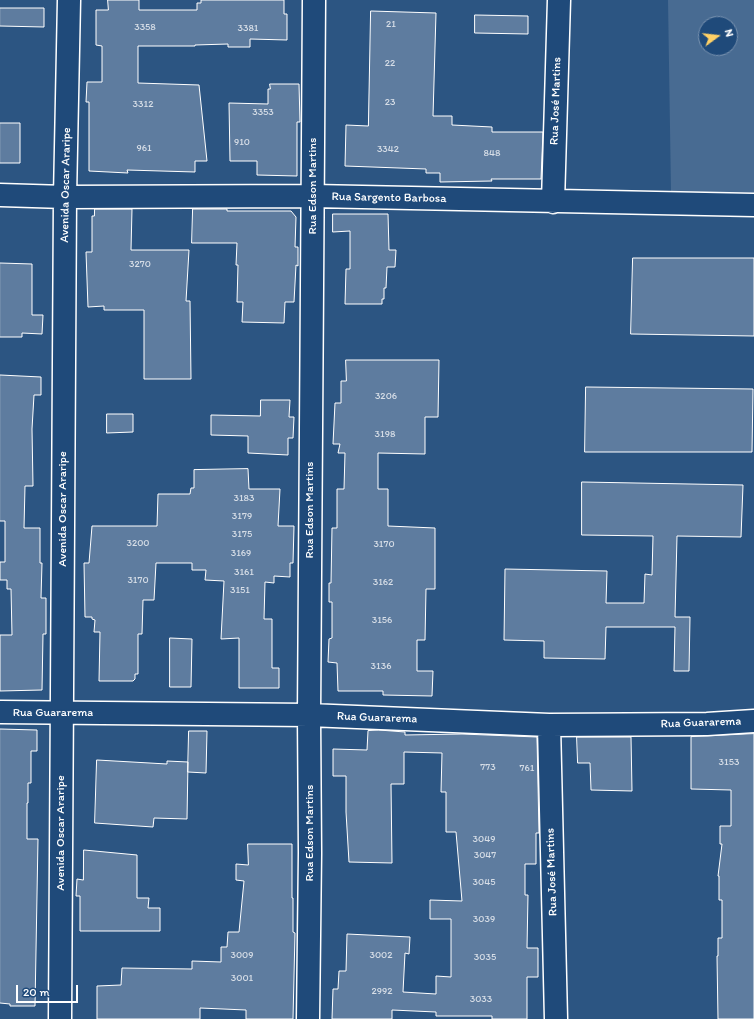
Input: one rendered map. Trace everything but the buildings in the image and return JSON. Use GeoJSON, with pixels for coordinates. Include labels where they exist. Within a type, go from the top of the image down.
{"type":"FeatureCollection","features":[{"type":"Feature","properties":{"kind":"street","name":"Avenida Oscar Araripe"},"geometry":{"type":"LineString","coordinates":[[60,1019],[65,197],[69,0]]}},
{"type":"Feature","properties":{"kind":"street","name":"Rua Edson Martins"},"geometry":{"type":"LineString","coordinates":[[308,1019],[314,0]]}},
{"type":"Feature","properties":{"kind":"street","name":"Rua José Martins"},"geometry":{"type":"LineString","coordinates":[[553,202],[558,0]]}},
{"type":"Feature","properties":{"kind":"street","name":"Rua Sargento Barbosa"},"geometry":{"type":"LineString","coordinates":[[0,195],[65,197],[313,196],[754,205]]}},
{"type":"Feature","properties":{"kind":"street","name":"Rua Guararema"},"geometry":{"type":"LineString","coordinates":[[0,712],[309,715],[548,725],[707,724],[754,721]]}},
{"type":"Feature","properties":{"kind":"street","name":"Rua José Martins"},"geometry":{"type":"LineString","coordinates":[[548,725],[556,1019]]}},
{"type":"Feature","properties":{"kind":"shaded area"},"geometry":{"type":"Polygon","coordinates":[[[668,0],[754,0],[754,194],[671,192],[668,0]]]}}]}
